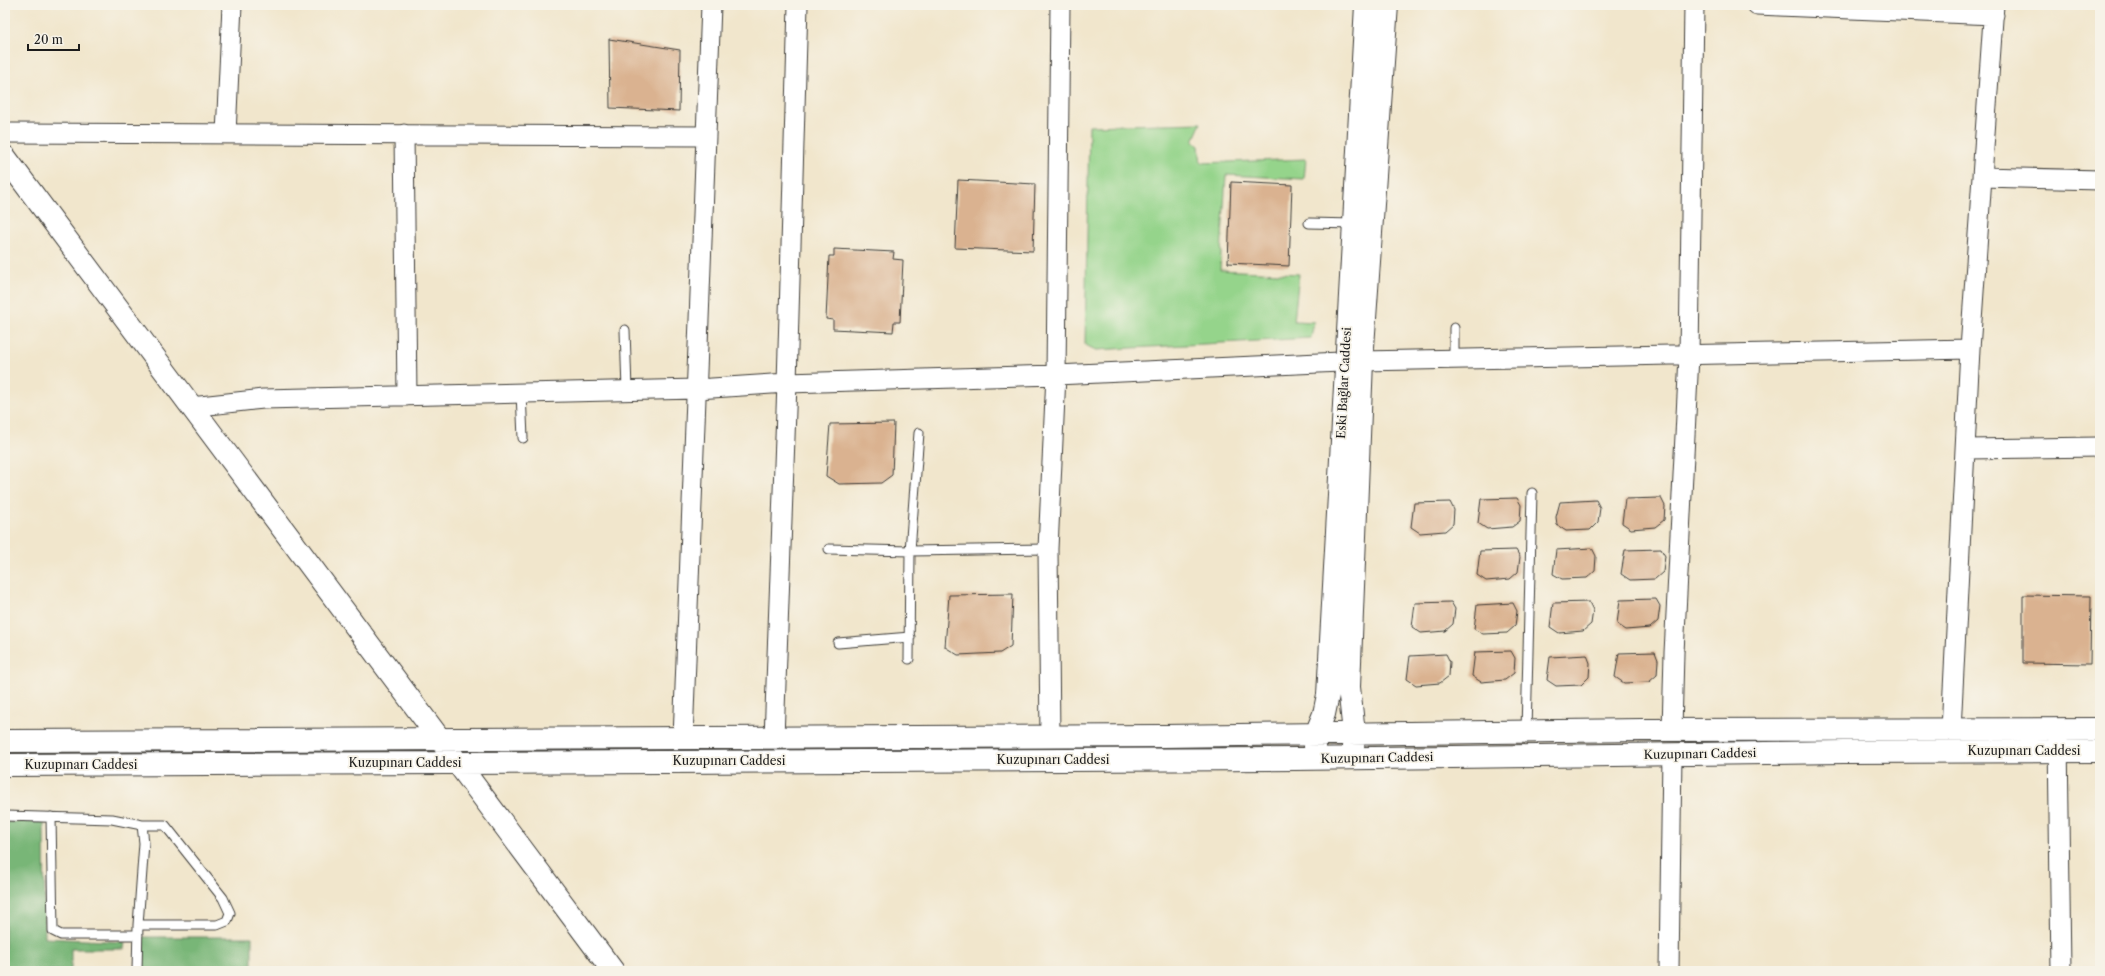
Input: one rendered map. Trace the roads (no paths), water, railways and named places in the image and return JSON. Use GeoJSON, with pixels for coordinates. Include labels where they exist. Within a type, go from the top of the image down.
{"type":"FeatureCollection","features":[{"type":"Feature","properties":{"kind":"street"},"geometry":{"type":"LineString","coordinates":[[226,134],[232,5]]}},
{"type":"Feature","properties":{"kind":"street"},"geometry":{"type":"LineString","coordinates":[[683,739],[711,5]]}},
{"type":"Feature","properties":{"kind":"street"},"geometry":{"type":"LineString","coordinates":[[774,738],[787,383],[798,5]]}},
{"type":"Feature","properties":{"kind":"street"},"geometry":{"type":"LineString","coordinates":[[1050,737],[1048,549],[1056,375],[1060,5]]}},
{"type":"Feature","properties":{"kind":"street","name":"Eski Bağlar Caddesi"},"geometry":{"type":"LineString","coordinates":[[1353,758],[1354,733],[1349,686],[1354,362],[1354,224],[1366,5]]}},
{"type":"Feature","properties":{"kind":"street","name":"Eski Bağlar Caddesi"},"geometry":{"type":"LineString","coordinates":[[1315,759],[1316,734],[1324,714],[1328,695],[1354,362],[1387,5]]}},
{"type":"Feature","properties":{"kind":"street"},"geometry":{"type":"LineString","coordinates":[[1672,730],[1674,653],[1689,356],[1694,5]]}},
{"type":"Feature","properties":{"kind":"street"},"geometry":{"type":"LineString","coordinates":[[1757,5],[1994,10],[1970,349],[1967,449],[1952,730]]}},
{"type":"Feature","properties":{"kind":"street"},"geometry":{"type":"LineString","coordinates":[[5,133],[706,136]]}},
{"type":"Feature","properties":{"kind":"street"},"geometry":{"type":"LineString","coordinates":[[404,134],[407,396]]}},
{"type":"Feature","properties":{"kind":"street"},"geometry":{"type":"LineString","coordinates":[[5,157],[613,971]]}},
{"type":"Feature","properties":{"kind":"street"},"geometry":{"type":"LineString","coordinates":[[1983,177],[2100,180]]}},
{"type":"Feature","properties":{"kind":"street"},"geometry":{"type":"LineString","coordinates":[[191,407],[263,399],[697,389],[787,383],[1056,375],[1354,362],[1970,349]]}},
{"type":"Feature","properties":{"kind":"street"},"geometry":{"type":"LineString","coordinates":[[1967,449],[2100,447]]}},
{"type":"Feature","properties":{"kind":"street"},"geometry":{"type":"LineString","coordinates":[[2058,729],[2061,971]]}},
{"type":"Feature","properties":{"kind":"street","name":"Kuzupınarı Caddesi"},"geometry":{"type":"LineString","coordinates":[[5,742],[1050,737],[1672,730],[2100,729]]}},
{"type":"Feature","properties":{"kind":"street","name":"Kuzupınarı Caddesi"},"geometry":{"type":"LineString","coordinates":[[5,765],[1315,759],[1672,754],[2100,751]]}},
{"type":"Feature","properties":{"kind":"street"},"geometry":{"type":"LineString","coordinates":[[1669,971],[1672,754]]}},
{"type":"Feature","properties":{"kind":"lane"},"geometry":{"type":"LineString","coordinates":[[1309,223],[1354,224]]}},
{"type":"Feature","properties":{"kind":"lane"},"geometry":{"type":"LineString","coordinates":[[1454,328],[1454,360]]}},
{"type":"Feature","properties":{"kind":"lane"},"geometry":{"type":"LineString","coordinates":[[625,330],[627,390]]}},
{"type":"Feature","properties":{"kind":"lane"},"geometry":{"type":"LineString","coordinates":[[521,393],[523,438]]}},
{"type":"Feature","properties":{"kind":"lane"},"geometry":{"type":"LineString","coordinates":[[909,660],[910,551],[919,433]]}},
{"type":"Feature","properties":{"kind":"lane"},"geometry":{"type":"LineString","coordinates":[[1526,731],[1532,493]]}},
{"type":"Feature","properties":{"kind":"lane"},"geometry":{"type":"LineString","coordinates":[[829,549],[910,551],[1048,549]]}},
{"type":"Feature","properties":{"kind":"lane"},"geometry":{"type":"LineString","coordinates":[[838,643],[910,637]]}},
{"type":"Feature","properties":{"kind":"lane"},"geometry":{"type":"LineString","coordinates":[[5,816],[112,819],[142,825],[165,825],[223,898],[230,913],[227,921],[217,925],[138,925]]}},
{"type":"Feature","properties":{"kind":"lane"},"geometry":{"type":"LineString","coordinates":[[51,818],[53,931],[61,934],[138,935]]}},
{"type":"Feature","properties":{"kind":"lane"},"geometry":{"type":"LineString","coordinates":[[138,971],[138,925],[144,843],[142,825]]}}]}
